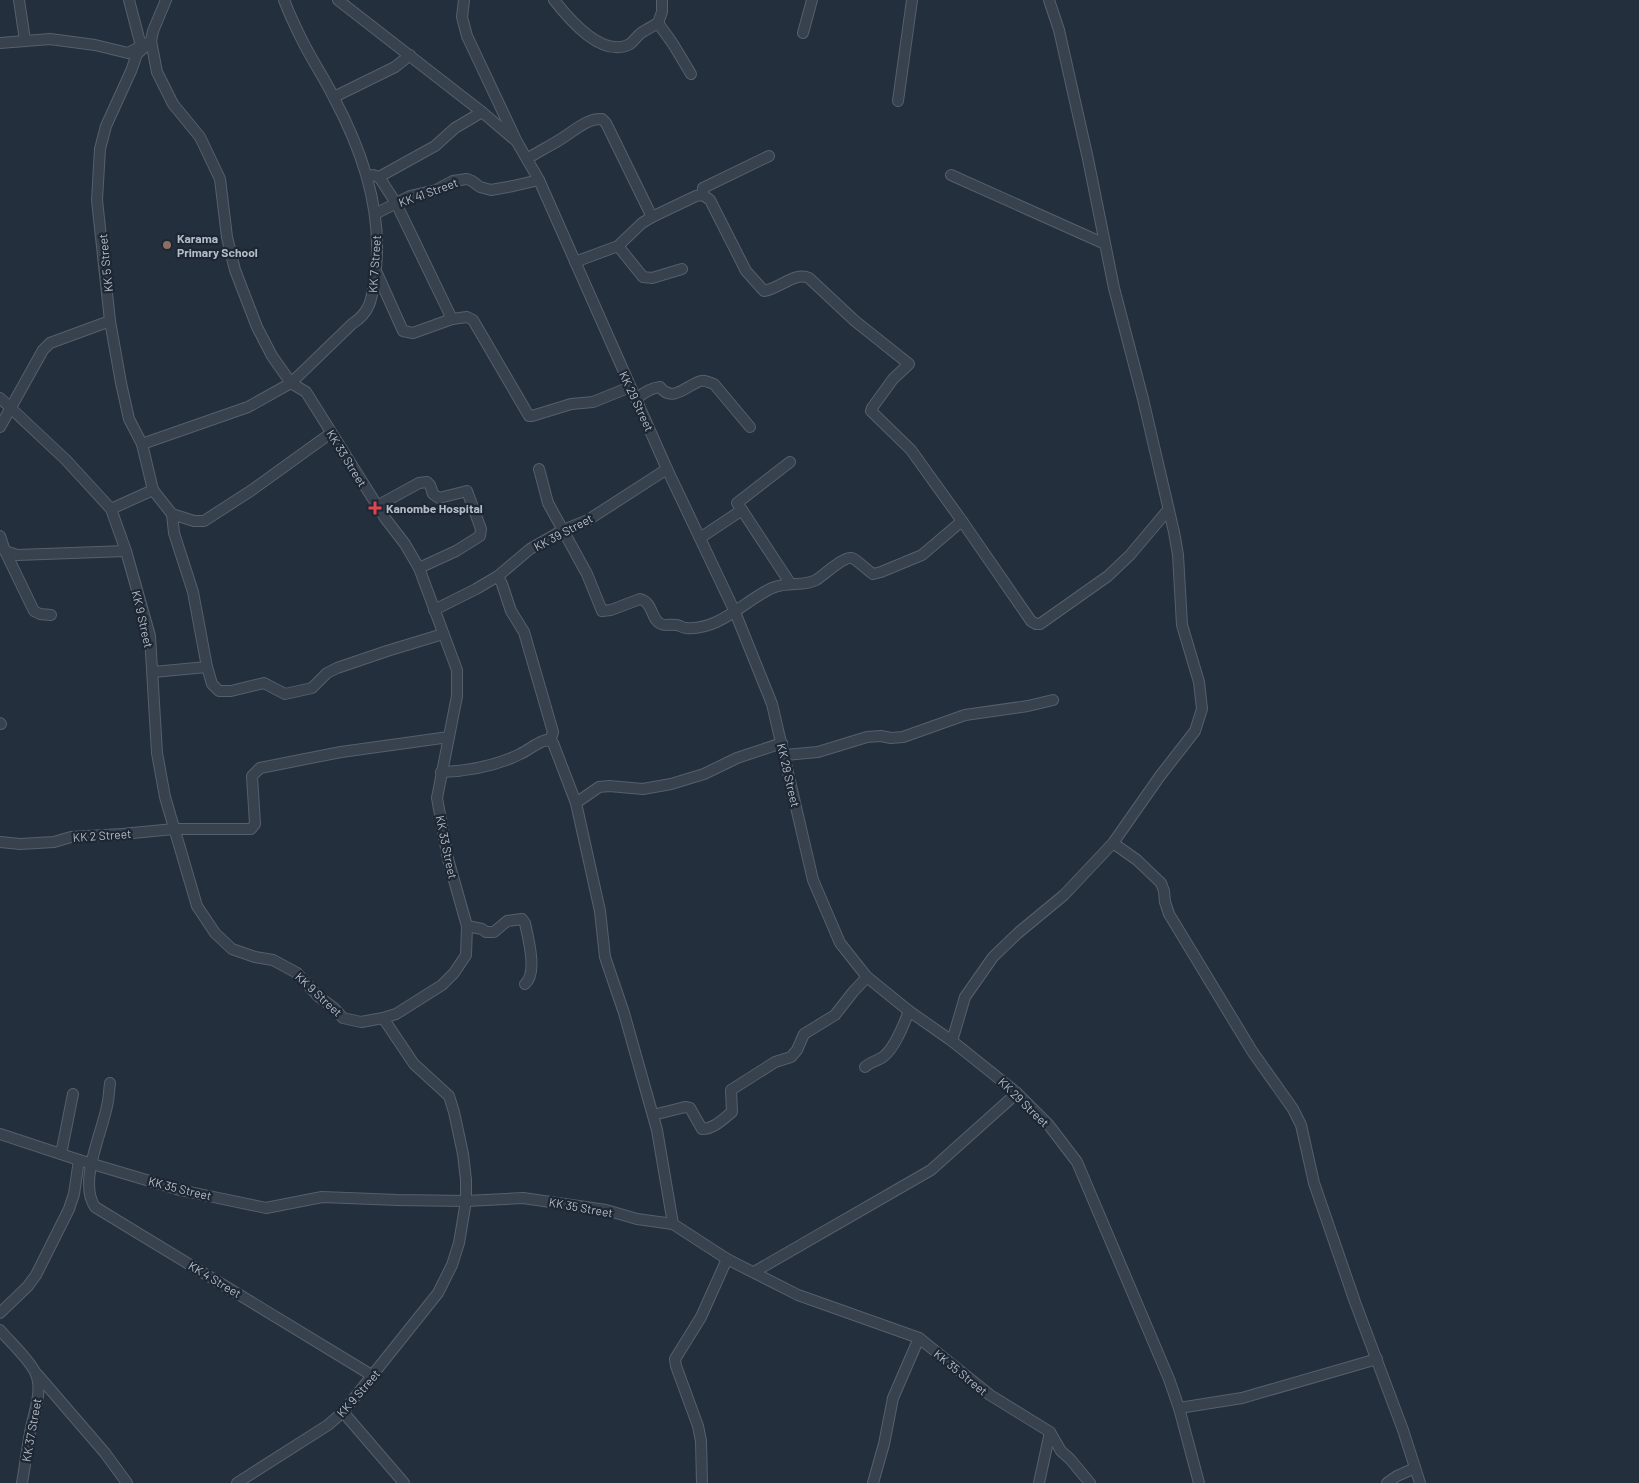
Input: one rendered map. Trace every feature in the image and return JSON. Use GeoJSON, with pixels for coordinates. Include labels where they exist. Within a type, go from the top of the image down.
{"type":"FeatureCollection","features":[{"type":"Feature","properties":{"kind":"street"},"geometry":{"type":"LineString","coordinates":[[19,0],[25,40]]}},
{"type":"Feature","properties":{"kind":"street"},"geometry":{"type":"LineString","coordinates":[[128,0],[142,46]]}},
{"type":"Feature","properties":{"kind":"street","name":"KK 5 Street"},"geometry":{"type":"LineString","coordinates":[[153,490],[142,444],[129,419],[110,321],[97,200],[100,149],[106,126],[137,54],[151,41],[152,31],[166,0]]}},
{"type":"Feature","properties":{"kind":"street","name":"KK 7 Street"},"geometry":{"type":"LineString","coordinates":[[142,444],[248,407],[291,383],[352,324],[363,317],[372,298],[376,270],[377,231],[367,173],[352,133],[301,39],[284,0]]}},
{"type":"Feature","properties":{"kind":"street","name":"KK 29 Street"},"geometry":{"type":"LineString","coordinates":[[464,0],[462,17],[467,36],[517,142],[539,180],[667,469],[735,612],[772,704],[813,880],[840,943],[867,977],[1017,1093],[1048,1124],[1077,1162],[1169,1379],[1179,1408],[1199,1483]]}},
{"type":"Feature","properties":{"kind":"street"},"geometry":{"type":"LineString","coordinates":[[554,0],[570,20],[585,33],[607,47],[616,48],[629,44],[640,34],[658,23],[662,12],[662,0]]}},
{"type":"Feature","properties":{"kind":"street"},"geometry":{"type":"LineString","coordinates":[[803,33],[812,0]]}},
{"type":"Feature","properties":{"kind":"street"},"geometry":{"type":"LineString","coordinates":[[898,101],[912,0]]}},
{"type":"Feature","properties":{"kind":"street"},"geometry":{"type":"LineString","coordinates":[[952,1041],[965,997],[993,957],[1018,933],[1064,895],[1113,843],[1160,776],[1195,732],[1202,710],[1199,682],[1182,624],[1178,555],[1143,399],[1114,288],[1059,30],[1049,0]]}},
{"type":"Feature","properties":{"kind":"street"},"geometry":{"type":"LineString","coordinates":[[342,1],[517,142]]}},
{"type":"Feature","properties":{"kind":"street"},"geometry":{"type":"LineString","coordinates":[[658,23],[691,74]]}},
{"type":"Feature","properties":{"kind":"street"},"geometry":{"type":"LineString","coordinates":[[0,43],[50,39],[95,45],[128,53],[151,41]]}},
{"type":"Feature","properties":{"kind":"street","name":"KK 33 Street"},"geometry":{"type":"LineString","coordinates":[[151,41],[158,72],[173,104],[200,137],[220,179],[227,236],[235,270],[257,327],[272,356],[291,383],[306,392],[377,506],[405,544],[419,568],[457,670],[457,696],[437,798],[448,859],[467,926],[466,955],[454,973],[442,985],[396,1014],[384,1018]]}},
{"type":"Feature","properties":{"kind":"street"},"geometry":{"type":"LineString","coordinates":[[334,97],[395,67],[410,55]]}},
{"type":"Feature","properties":{"kind":"street"},"geometry":{"type":"LineString","coordinates":[[379,177],[434,146],[455,128],[482,112]]}},
{"type":"Feature","properties":{"kind":"street"},"geometry":{"type":"LineString","coordinates":[[527,159],[566,137],[577,127],[596,119],[602,119],[606,123],[652,217]]}},
{"type":"Feature","properties":{"kind":"street"},"geometry":{"type":"LineString","coordinates":[[702,195],[703,188],[769,156]]}},
{"type":"Feature","properties":{"kind":"street"},"geometry":{"type":"LineString","coordinates":[[367,173],[379,177],[396,204],[452,319]]}},
{"type":"Feature","properties":{"kind":"street"},"geometry":{"type":"LineString","coordinates":[[952,175],[1105,244]]}},
{"type":"Feature","properties":{"kind":"street","name":"KK 41 Street"},"geometry":{"type":"LineString","coordinates":[[375,214],[410,196],[436,190],[453,182],[467,179],[480,187],[492,190],[539,180]]}},
{"type":"Feature","properties":{"kind":"street"},"geometry":{"type":"LineString","coordinates":[[576,262],[618,246],[642,223],[696,196],[702,195],[710,200],[746,271],[764,291],[778,287],[796,276],[804,275],[810,278],[855,321],[909,364],[893,379],[871,411],[911,450],[1031,621],[1036,624],[1040,624],[1108,576],[1130,555],[1168,510]]}},
{"type":"Feature","properties":{"kind":"street"},"geometry":{"type":"LineString","coordinates":[[618,246],[643,277],[652,278],[682,269]]}},
{"type":"Feature","properties":{"kind":"street"},"geometry":{"type":"LineString","coordinates":[[376,270],[403,331],[412,333],[452,319],[467,317],[473,320],[530,416],[575,403],[593,402],[630,387]]}},
{"type":"Feature","properties":{"kind":"street"},"geometry":{"type":"LineString","coordinates":[[0,427],[43,350],[50,343],[110,321]]}},
{"type":"Feature","properties":{"kind":"street"},"geometry":{"type":"LineString","coordinates":[[636,399],[656,387],[660,387],[663,391],[671,394],[680,392],[702,381],[714,384],[750,427]]}},
{"type":"Feature","properties":{"kind":"street","name":"KK 9 Street"},"geometry":{"type":"LineString","coordinates":[[0,398],[66,460],[111,509],[126,551],[150,636],[157,753],[165,797],[197,906],[215,933],[232,949],[256,957],[273,960],[297,973],[318,996],[343,1018],[361,1022],[384,1018],[414,1064],[449,1096],[454,1112],[463,1154],[466,1201],[455,1258],[438,1293],[343,1412],[328,1425],[237,1483]]}},
{"type":"Feature","properties":{"kind":"street"},"geometry":{"type":"LineString","coordinates":[[111,509],[153,490],[172,514],[183,518],[204,520],[252,490],[331,433]]}},
{"type":"Feature","properties":{"kind":"street"},"geometry":{"type":"LineString","coordinates":[[790,462],[737,503],[790,583]]}},
{"type":"Feature","properties":{"kind":"street"},"geometry":{"type":"LineString","coordinates":[[539,469],[548,503],[587,574],[602,611],[611,610],[640,598],[648,604],[658,622],[661,624],[679,625],[684,628],[705,627],[735,612],[774,587],[790,583],[804,584],[816,580],[844,559],[854,559],[873,574],[881,572],[922,555],[962,521]]}},
{"type":"Feature","properties":{"kind":"street","name":"KK 39 Street"},"geometry":{"type":"LineString","coordinates":[[434,610],[498,576],[530,549],[563,530],[588,520],[667,469]]}},
{"type":"Feature","properties":{"kind":"street"},"geometry":{"type":"LineString","coordinates":[[377,506],[419,483],[427,482],[433,494],[439,498],[467,491],[481,529],[480,536],[456,551],[419,568]]}},
{"type":"Feature","properties":{"kind":"street"},"geometry":{"type":"LineString","coordinates":[[700,538],[742,510]]}},
{"type":"Feature","properties":{"kind":"street"},"geometry":{"type":"LineString","coordinates":[[172,514],[174,533],[193,592],[207,667],[212,684],[219,691],[231,691],[264,683],[285,694],[312,688],[327,672],[387,650],[443,634]]}},
{"type":"Feature","properties":{"kind":"street"},"geometry":{"type":"LineString","coordinates":[[0,536],[5,551],[34,611],[40,614],[51,615]]}},
{"type":"Feature","properties":{"kind":"street"},"geometry":{"type":"LineString","coordinates":[[5,551],[17,555],[126,551]]}},
{"type":"Feature","properties":{"kind":"street"},"geometry":{"type":"LineString","coordinates":[[498,576],[511,610],[524,632],[530,650],[553,732],[550,741]]}},
{"type":"Feature","properties":{"kind":"street"},"geometry":{"type":"LineString","coordinates":[[153,672],[207,667]]}},
{"type":"Feature","properties":{"kind":"street"},"geometry":{"type":"LineString","coordinates":[[785,755],[818,752],[868,737],[903,737],[965,715],[1028,706],[1053,700]]}},
{"type":"Feature","properties":{"kind":"street","name":"KK 2 Street"},"geometry":{"type":"LineString","coordinates":[[0,842],[54,842],[71,837],[174,829],[251,829],[254,828],[252,776],[260,768],[341,752],[449,737]]}},
{"type":"Feature","properties":{"kind":"street"},"geometry":{"type":"LineString","coordinates":[[441,772],[465,772],[520,755],[542,741],[553,743],[576,803],[600,911],[605,957],[624,1013],[657,1130],[673,1224]]}},
{"type":"Feature","properties":{"kind":"street"},"geometry":{"type":"LineString","coordinates":[[576,803],[599,787],[643,788],[670,784],[704,774],[736,758],[782,744]]}},
{"type":"Feature","properties":{"kind":"street"},"geometry":{"type":"LineString","coordinates":[[1113,843],[1137,860],[1161,883],[1169,914],[1252,1051],[1293,1110],[1301,1125],[1314,1183],[1420,1483]]}},
{"type":"Feature","properties":{"kind":"street"},"geometry":{"type":"LineString","coordinates":[[467,926],[482,929],[486,932],[494,932],[507,921],[522,919],[526,923],[532,969],[529,980],[525,984]]}},
{"type":"Feature","properties":{"kind":"street"},"geometry":{"type":"LineString","coordinates":[[653,1115],[685,1107],[690,1108],[702,1129],[709,1129],[732,1112],[731,1090],[775,1062],[791,1057],[797,1050],[804,1034],[835,1015],[867,977]]}},
{"type":"Feature","properties":{"kind":"street"},"geometry":{"type":"LineString","coordinates":[[865,1067],[887,1052],[904,1025],[909,1010]]}},
{"type":"Feature","properties":{"kind":"street","name":"KK 4 Street"},"geometry":{"type":"LineString","coordinates":[[110,1083],[108,1105],[90,1164],[90,1198],[95,1208],[373,1376]]}},
{"type":"Feature","properties":{"kind":"street"},"geometry":{"type":"LineString","coordinates":[[754,1272],[932,1170],[1017,1093]]}},
{"type":"Feature","properties":{"kind":"street"},"geometry":{"type":"LineString","coordinates":[[61,1154],[74,1094]]}},
{"type":"Feature","properties":{"kind":"street","name":"KK 35 Street"},"geometry":{"type":"LineString","coordinates":[[0,1134],[90,1164],[180,1190],[266,1208],[322,1197],[466,1201],[523,1198],[606,1210],[637,1219],[673,1224],[727,1259],[798,1295],[919,1338],[990,1395],[1050,1432],[1061,1451],[1090,1483]]}},
{"type":"Feature","properties":{"kind":"street"},"geometry":{"type":"LineString","coordinates":[[0,1313],[28,1286],[36,1275],[69,1209],[74,1194],[79,1160]]}},
{"type":"Feature","properties":{"kind":"street"},"geometry":{"type":"LineString","coordinates":[[702,1483],[701,1442],[698,1426],[676,1366],[675,1358],[701,1317],[727,1259]]}},
{"type":"Feature","properties":{"kind":"street"},"geometry":{"type":"LineString","coordinates":[[0,1330],[105,1454],[127,1483]]}},
{"type":"Feature","properties":{"kind":"street"},"geometry":{"type":"LineString","coordinates":[[873,1483],[884,1444],[893,1398],[919,1338]]}},
{"type":"Feature","properties":{"kind":"street"},"geometry":{"type":"LineString","coordinates":[[1179,1408],[1242,1398],[1377,1359]]}},
{"type":"Feature","properties":{"kind":"street","name":"KK 37 Street"},"geometry":{"type":"LineString","coordinates":[[22,1483],[38,1395],[35,1372]]}},
{"type":"Feature","properties":{"kind":"street"},"geometry":{"type":"LineString","coordinates":[[343,1412],[404,1483]]}},
{"type":"Feature","properties":{"kind":"street"},"geometry":{"type":"LineString","coordinates":[[1039,1483],[1050,1432]]}},
{"type":"Feature","properties":{"kind":"street"},"geometry":{"type":"LineString","coordinates":[[1387,1483],[1415,1468]]}},
{"type":"Feature","properties":{"kind":"place","name":"Karama Primary School"},"geometry":{"type":"Point","coordinates":[167,245]}},
{"type":"Feature","properties":{"kind":"place","name":"Kanombe Hospital"},"geometry":{"type":"Point","coordinates":[375,508]}}]}
